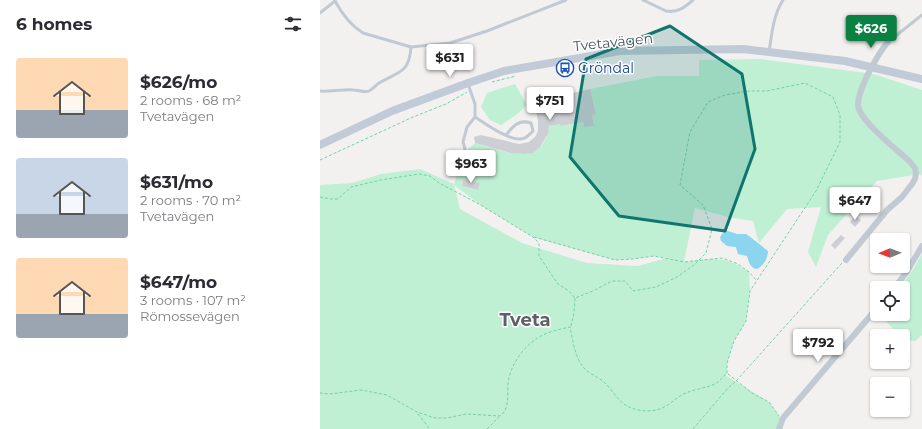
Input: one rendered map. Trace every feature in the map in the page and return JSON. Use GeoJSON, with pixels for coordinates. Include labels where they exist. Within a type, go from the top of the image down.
{"type":"FeatureCollection","features":[{"type":"Feature","properties":{"kind":"main road","name":"Tvetavägen"},"geometry":{"type":"LineString","coordinates":[[320,145],[392,111],[469,87],[504,71],[620,51],[743,49],[845,61],[922,79]]}},
{"type":"Feature","properties":{"kind":"street"},"geometry":{"type":"LineString","coordinates":[[846,260],[888,210],[902,197],[915,179],[916,173],[911,163],[868,124],[858,106],[861,90],[871,68],[881,50],[888,42]]}},
{"type":"Feature","properties":{"kind":"street"},"geometry":{"type":"LineString","coordinates":[[900,281],[922,246]]}},
{"type":"Feature","properties":{"kind":"street"},"geometry":{"type":"LineString","coordinates":[[779,429],[782,421],[870,316]]}},
{"type":"Feature","properties":{"kind":"lane"},"geometry":{"type":"LineString","coordinates":[[320,13],[336,1],[344,16],[357,30],[411,47],[450,43],[494,29],[566,0]]}},
{"type":"Feature","properties":{"kind":"lane"},"geometry":{"type":"LineString","coordinates":[[643,0],[670,12],[686,6],[693,0]]}},
{"type":"Feature","properties":{"kind":"lane"},"geometry":{"type":"LineString","coordinates":[[769,52],[773,21],[783,0]]}},
{"type":"Feature","properties":{"kind":"lane"},"geometry":{"type":"LineString","coordinates":[[888,42],[922,15]]}},
{"type":"Feature","properties":{"kind":"lane"},"geometry":{"type":"LineString","coordinates":[[320,91],[344,89],[363,91],[370,90],[406,67],[410,58],[411,47]]}},
{"type":"Feature","properties":{"kind":"lane"},"geometry":{"type":"LineString","coordinates":[[465,149],[463,142],[467,127],[475,117],[475,104],[469,87]]}},
{"type":"Feature","properties":{"kind":"lane"},"geometry":{"type":"LineString","coordinates":[[475,117],[506,135],[520,139],[528,137],[533,131],[531,123],[526,121],[515,124],[506,135]]}},
{"type":"Feature","properties":{"kind":"path"},"geometry":{"type":"LineString","coordinates":[[492,82],[517,76]]}},
{"type":"Feature","properties":{"kind":"path"},"geometry":{"type":"LineString","coordinates":[[575,298],[612,281],[625,281],[633,291],[656,287],[676,277],[699,260],[706,253],[712,229],[703,206],[680,185],[690,132],[708,102],[725,95],[749,91],[767,91],[805,83],[833,97],[840,115],[840,142],[816,191],[750,291],[746,321],[734,341],[727,363],[727,374]]}},
{"type":"Feature","properties":{"kind":"path"},"geometry":{"type":"LineString","coordinates":[[320,160],[394,125],[446,104],[469,87]]}},
{"type":"Feature","properties":{"kind":"path"},"geometry":{"type":"LineString","coordinates":[[320,197],[338,199],[350,187],[419,174],[430,176],[439,183],[479,204],[533,237],[539,242],[539,256],[558,284],[569,291],[575,298],[574,313],[570,327],[581,365],[607,385],[623,403],[628,406],[638,410],[650,411],[665,407],[687,392],[715,384],[727,374]]}},
{"type":"Feature","properties":{"kind":"path"},"geometry":{"type":"LineString","coordinates":[[533,237],[615,260],[654,256],[684,262],[722,258],[738,264],[749,272],[757,281]]}},
{"type":"Feature","properties":{"kind":"path"},"geometry":{"type":"LineString","coordinates":[[693,429],[728,388],[846,260]]}},
{"type":"Feature","properties":{"kind":"path"},"geometry":{"type":"LineString","coordinates":[[487,429],[505,412],[507,406],[508,382],[518,357],[540,336],[570,327]]}},
{"type":"Feature","properties":{"kind":"path"},"geometry":{"type":"LineString","coordinates":[[727,374],[752,393],[769,402],[782,421]]}},
{"type":"Feature","properties":{"kind":"path"},"geometry":{"type":"LineString","coordinates":[[320,393],[330,394],[361,390],[387,395],[417,412],[438,418],[466,414],[500,416]]}},
{"type":"Feature","properties":{"kind":"path"},"geometry":{"type":"LineString","coordinates":[[417,412],[430,429]]}},
{"type":"Feature","properties":{"kind":"highlighted area"},"geometry":{"type":"Polygon","coordinates":[[[670,26],[742,74],[755,149],[725,231],[619,216],[570,157],[586,59],[670,26]]]}},
{"type":"Feature","properties":{"kind":"green space"},"geometry":{"type":"Polygon","coordinates":[[[761,59],[874,74],[922,90],[922,176],[920,174],[877,181],[828,235],[816,267],[808,252],[821,207],[787,209],[759,243],[753,221],[728,217],[695,208],[684,262],[703,259],[725,260],[749,272],[750,291],[746,321],[734,341],[727,363],[727,374],[725,375],[769,402],[782,420],[783,429],[320,429],[320,185],[352,183],[381,174],[420,169],[454,184],[462,155],[475,143],[497,150],[520,154],[531,152],[539,148],[545,139],[549,126],[560,124],[562,126],[583,122],[584,127],[594,125],[592,115],[596,114],[590,89],[657,76],[699,76],[699,60],[761,59]],[[463,179],[462,186],[478,190],[479,183],[463,179]],[[454,185],[460,209],[522,243],[587,263],[638,266],[667,258],[654,256],[615,260],[533,237],[479,204],[454,185]]]}},
{"type":"Feature","properties":{"kind":"green space"},"geometry":{"type":"Polygon","coordinates":[[[515,84],[527,105],[516,115],[501,125],[490,120],[481,107],[487,93],[515,84]]]}},
{"type":"Feature","properties":{"kind":"green space"},"geometry":{"type":"Polygon","coordinates":[[[922,254],[922,335],[915,341],[910,341],[910,329],[893,329],[886,321],[910,321],[910,281],[905,281],[922,254]]]}},
{"type":"Feature","properties":{"kind":"water"},"geometry":{"type":"Polygon","coordinates":[[[725,230],[737,234],[746,234],[768,251],[764,263],[757,269],[753,267],[747,256],[738,254],[736,247],[727,246],[721,241],[720,237],[725,230]]]}},
{"type":"Feature","properties":{"kind":"building"},"geometry":{"type":"Polygon","coordinates":[[[590,89],[596,114],[592,115],[594,126],[584,127],[583,122],[561,126],[560,124],[549,126],[548,134],[540,147],[533,153],[511,153],[475,143],[474,137],[481,135],[519,144],[529,142],[535,137],[538,131],[538,121],[534,102],[590,89]]]}},
{"type":"Feature","properties":{"kind":"building"},"geometry":{"type":"Polygon","coordinates":[[[475,155],[485,157],[485,163],[473,161],[475,155]]]}},
{"type":"Feature","properties":{"kind":"building"},"geometry":{"type":"Polygon","coordinates":[[[463,179],[480,183],[478,190],[462,186],[463,179]]]}},
{"type":"Feature","properties":{"kind":"building"},"geometry":{"type":"Polygon","coordinates":[[[856,216],[861,220],[855,227],[850,222],[856,216]]]}},
{"type":"Feature","properties":{"kind":"building"},"geometry":{"type":"Polygon","coordinates":[[[841,235],[845,238],[835,249],[831,245],[841,235]]]}},
{"type":"Feature","properties":{"kind":"place","name":"Gröndal"},"geometry":{"type":"Point","coordinates":[565,68]}},
{"type":"Feature","properties":{"kind":"district","name":"Tveta"},"geometry":{"type":"Point","coordinates":[525,320]}}]}
